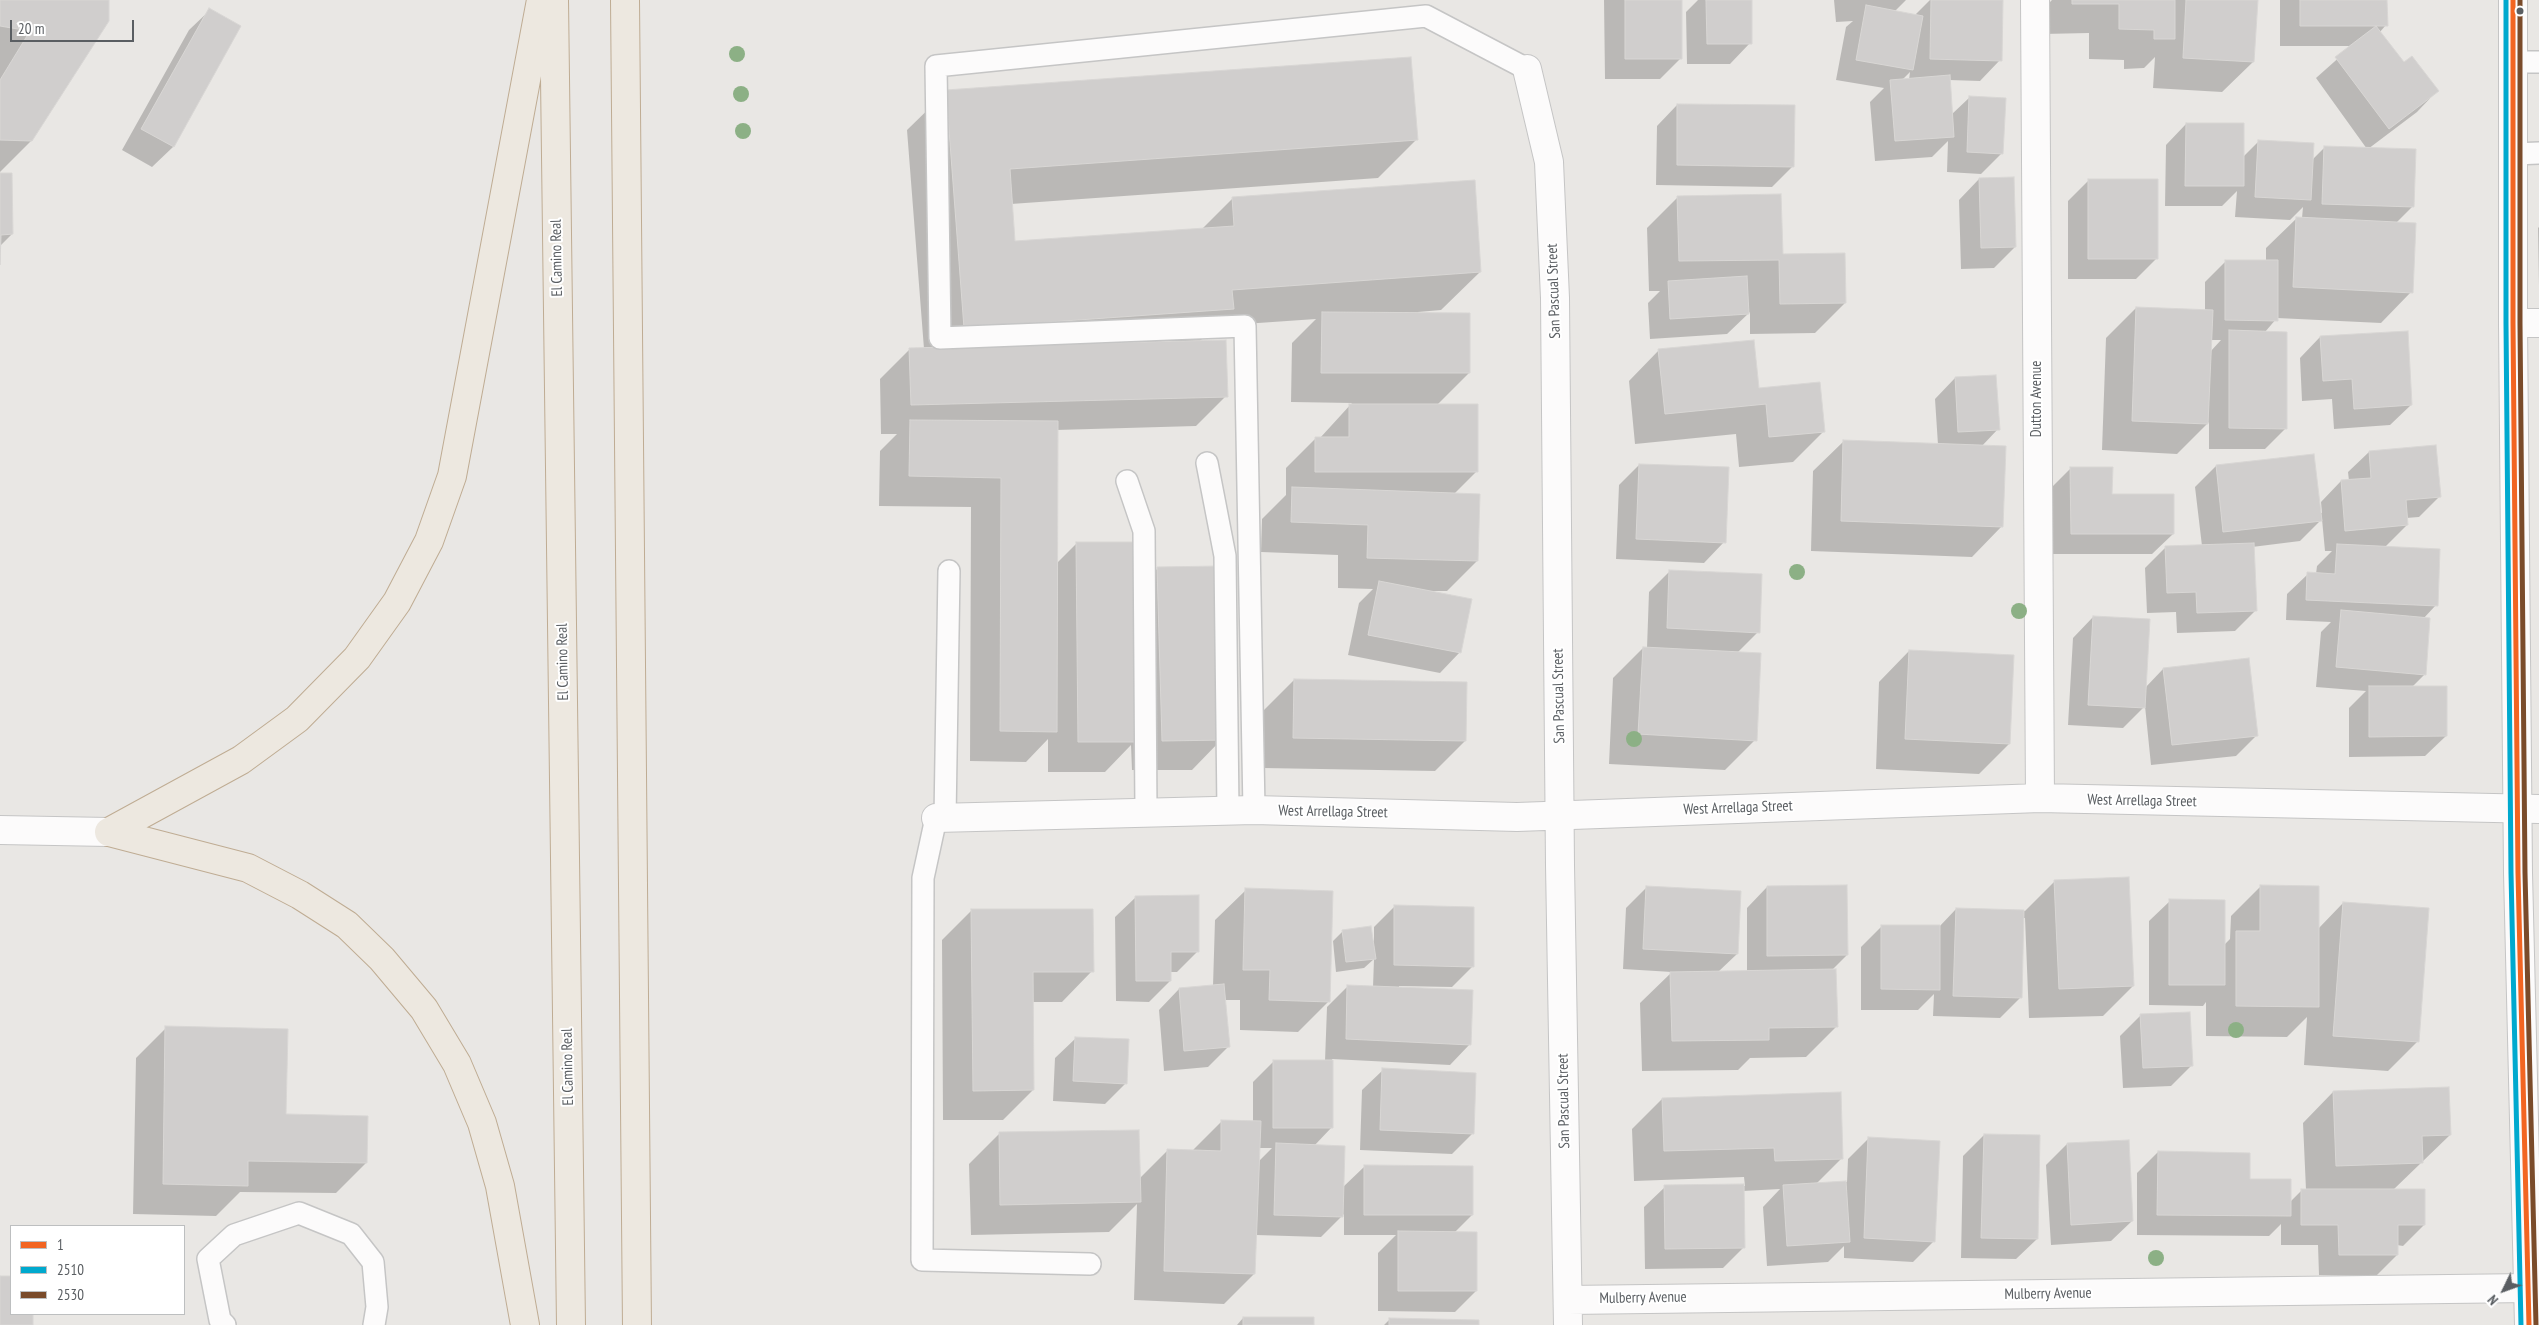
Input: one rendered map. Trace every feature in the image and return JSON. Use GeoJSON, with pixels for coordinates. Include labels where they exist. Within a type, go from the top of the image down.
{"type":"FeatureCollection","features":[{"type":"Feature","properties":{"kind":"highway"},"geometry":{"type":"LineString","coordinates":[[109,832],[241,760],[297,719],[357,658],[397,602],[429,541],[452,476],[541,0]]}},
{"type":"Feature","properties":{"kind":"highway","name":"El Camino Real"},"geometry":{"type":"LineString","coordinates":[[554,0],[571,1325]]}},
{"type":"Feature","properties":{"kind":"highway"},"geometry":{"type":"LineString","coordinates":[[625,0],[637,1325]]}},
{"type":"Feature","properties":{"kind":"highway"},"geometry":{"type":"LineString","coordinates":[[109,832],[248,868],[300,895],[347,925],[382,959],[424,1009],[456,1064],[482,1123],[500,1186],[525,1325]]}},
{"type":"Feature","properties":{"kind":"street","name":"Dutton Avenue"},"geometry":{"type":"LineString","coordinates":[[2034,0],[2040,798]]}},
{"type":"Feature","properties":{"kind":"street"},"geometry":{"type":"LineString","coordinates":[[2513,0],[2526,62],[2529,1325]]}},
{"type":"Feature","properties":{"kind":"street","name":"San Pascual Street"},"geometry":{"type":"LineString","coordinates":[[1527,69],[1549,162],[1555,288],[1560,814],[1568,1312]]}},
{"type":"Feature","properties":{"kind":"street","name":"West Arrellaga Street"},"geometry":{"type":"LineString","coordinates":[[940,818],[1241,811],[1517,817],[2040,798],[2528,809]]}},
{"type":"Feature","properties":{"kind":"street"},"geometry":{"type":"LineString","coordinates":[[0,830],[109,832]]}},
{"type":"Feature","properties":{"kind":"street","name":"Mulberry Avenue"},"geometry":{"type":"LineString","coordinates":[[1568,1312],[2529,1288]]}},
{"type":"Feature","properties":{"kind":"lane"},"geometry":{"type":"LineString","coordinates":[[1241,811],[1245,326],[940,338],[936,66],[1426,16],[1527,69]]}},
{"type":"Feature","properties":{"kind":"lane"},"geometry":{"type":"LineString","coordinates":[[1207,463],[1225,556],[1241,811]]}},
{"type":"Feature","properties":{"kind":"lane"},"geometry":{"type":"LineString","coordinates":[[1127,481],[1144,531],[1146,813]]}},
{"type":"Feature","properties":{"kind":"lane"},"geometry":{"type":"LineString","coordinates":[[949,571],[940,818],[923,878],[922,1260],[1090,1264]]}},
{"type":"Feature","properties":{"kind":"lane"},"geometry":{"type":"LineString","coordinates":[[225,1325],[220,1320],[208,1259],[234,1234],[299,1213],[351,1234],[373,1262],[377,1307],[374,1325]]}},
{"type":"Feature","properties":{"kind":"building"},"geometry":{"type":"Polygon","coordinates":[[[0,0],[109,0],[109,21],[32,141],[0,140],[0,80],[30,31],[0,26],[0,0]]]}},
{"type":"Feature","properties":{"kind":"building"},"geometry":{"type":"Polygon","coordinates":[[[1625,0],[1682,0],[1682,59],[1625,59],[1625,0]]]}},
{"type":"Feature","properties":{"kind":"building"},"geometry":{"type":"Polygon","coordinates":[[[1706,0],[1752,0],[1752,44],[1707,44],[1706,0]]]}},
{"type":"Feature","properties":{"kind":"building"},"geometry":{"type":"Polygon","coordinates":[[[1931,0],[2003,0],[2002,61],[1930,59],[1931,0]]]}},
{"type":"Feature","properties":{"kind":"building"},"geometry":{"type":"Polygon","coordinates":[[[2072,0],[2175,0],[2175,39],[2154,39],[2154,30],[2119,29],[2119,4],[2072,4],[2072,0]]]}},
{"type":"Feature","properties":{"kind":"building"},"geometry":{"type":"Polygon","coordinates":[[[2186,0],[2258,0],[2254,62],[2183,58],[2186,0]]]}},
{"type":"Feature","properties":{"kind":"building"},"geometry":{"type":"Polygon","coordinates":[[[2300,0],[2387,0],[2388,26],[2300,26],[2300,0]]]}},
{"type":"Feature","properties":{"kind":"building"},"geometry":{"type":"Polygon","coordinates":[[[1866,5],[1923,16],[1913,70],[1856,60],[1866,5]]]}},
{"type":"Feature","properties":{"kind":"building"},"geometry":{"type":"Polygon","coordinates":[[[209,8],[241,26],[174,147],[141,129],[209,8]]]}},
{"type":"Feature","properties":{"kind":"building"},"geometry":{"type":"Polygon","coordinates":[[[2376,26],[2404,62],[2412,56],[2439,91],[2389,129],[2335,57],[2376,26]]]}},
{"type":"Feature","properties":{"kind":"building"},"geometry":{"type":"Polygon","coordinates":[[[1411,57],[1418,140],[1010,169],[1015,241],[1234,226],[1232,197],[1475,180],[1481,272],[1232,290],[1234,309],[964,328],[946,90],[1411,57]]]}},
{"type":"Feature","properties":{"kind":"building"},"geometry":{"type":"Polygon","coordinates":[[[1950,75],[1954,137],[1895,141],[1890,80],[1950,75]]]}},
{"type":"Feature","properties":{"kind":"building"},"geometry":{"type":"Polygon","coordinates":[[[1969,96],[2006,98],[2003,154],[1967,152],[1969,96]]]}},
{"type":"Feature","properties":{"kind":"building"},"geometry":{"type":"Polygon","coordinates":[[[1677,104],[1795,105],[1794,167],[1677,165],[1677,104]]]}},
{"type":"Feature","properties":{"kind":"building"},"geometry":{"type":"Polygon","coordinates":[[[2186,123],[2244,123],[2244,186],[2185,186],[2186,123]]]}},
{"type":"Feature","properties":{"kind":"building"},"geometry":{"type":"Polygon","coordinates":[[[2258,140],[2314,143],[2311,200],[2255,197],[2258,140]]]}},
{"type":"Feature","properties":{"kind":"building"},"geometry":{"type":"Polygon","coordinates":[[[2324,146],[2416,149],[2414,207],[2322,204],[2324,146]]]}},
{"type":"Feature","properties":{"kind":"building"},"geometry":{"type":"Polygon","coordinates":[[[0,173],[12,173],[13,234],[1,235],[0,265],[0,173]]]}},
{"type":"Feature","properties":{"kind":"building"},"geometry":{"type":"Polygon","coordinates":[[[2014,177],[2016,247],[1981,248],[1979,178],[2014,177]]]}},
{"type":"Feature","properties":{"kind":"building"},"geometry":{"type":"Polygon","coordinates":[[[2088,179],[2158,179],[2158,259],[2088,259],[2088,179]]]}},
{"type":"Feature","properties":{"kind":"building"},"geometry":{"type":"Polygon","coordinates":[[[1781,194],[1783,254],[1845,253],[1846,303],[1780,304],[1779,260],[1679,261],[1677,196],[1781,194]]]}},
{"type":"Feature","properties":{"kind":"building"},"geometry":{"type":"Polygon","coordinates":[[[2296,217],[2416,223],[2413,293],[2293,287],[2296,217]]]}},
{"type":"Feature","properties":{"kind":"building"},"geometry":{"type":"Polygon","coordinates":[[[2225,260],[2278,260],[2278,321],[2225,320],[2225,260]]]}},
{"type":"Feature","properties":{"kind":"building"},"geometry":{"type":"Polygon","coordinates":[[[1747,276],[1749,314],[1670,319],[1668,281],[1747,276]]]}},
{"type":"Feature","properties":{"kind":"building"},"geometry":{"type":"Polygon","coordinates":[[[2136,307],[2213,310],[2208,424],[2132,421],[2136,307]]]}},
{"type":"Feature","properties":{"kind":"building"},"geometry":{"type":"Polygon","coordinates":[[[1322,312],[1470,313],[1470,373],[1321,373],[1322,312]]]}},
{"type":"Feature","properties":{"kind":"building"},"geometry":{"type":"Polygon","coordinates":[[[2229,330],[2287,332],[2287,429],[2229,428],[2229,330]]]}},
{"type":"Feature","properties":{"kind":"building"},"geometry":{"type":"Polygon","coordinates":[[[2408,331],[2412,405],[2354,409],[2352,379],[2323,381],[2320,336],[2408,331]]]}},
{"type":"Feature","properties":{"kind":"building"},"geometry":{"type":"Polygon","coordinates":[[[1226,340],[1228,397],[911,405],[909,348],[1226,340]]]}},
{"type":"Feature","properties":{"kind":"building"},"geometry":{"type":"Polygon","coordinates":[[[1754,340],[1759,388],[1820,382],[1825,432],[1769,437],[1766,404],[1665,414],[1658,349],[1754,340]]]}},
{"type":"Feature","properties":{"kind":"building"},"geometry":{"type":"Polygon","coordinates":[[[1996,375],[2000,430],[1958,432],[1955,377],[1996,375]]]}},
{"type":"Feature","properties":{"kind":"building"},"geometry":{"type":"Polygon","coordinates":[[[1349,404],[1478,404],[1478,472],[1315,472],[1315,437],[1349,437],[1349,404]]]}},
{"type":"Feature","properties":{"kind":"building"},"geometry":{"type":"Polygon","coordinates":[[[910,420],[1058,421],[1057,732],[1000,731],[1001,478],[909,476],[910,420]]]}},
{"type":"Feature","properties":{"kind":"building"},"geometry":{"type":"Polygon","coordinates":[[[1843,440],[2006,446],[2003,527],[1841,521],[1843,440]]]}},
{"type":"Feature","properties":{"kind":"building"},"geometry":{"type":"Polygon","coordinates":[[[2436,445],[2441,497],[2406,500],[2408,525],[2345,531],[2341,480],[2371,478],[2369,451],[2436,445]]]}},
{"type":"Feature","properties":{"kind":"building"},"geometry":{"type":"Polygon","coordinates":[[[2314,454],[2322,521],[2223,532],[2216,465],[2314,454]]]}},
{"type":"Feature","properties":{"kind":"building"},"geometry":{"type":"Polygon","coordinates":[[[1639,464],[1729,467],[1726,543],[1636,539],[1639,464]]]}},
{"type":"Feature","properties":{"kind":"building"},"geometry":{"type":"Polygon","coordinates":[[[2070,467],[2113,467],[2112,494],[2174,494],[2174,534],[2071,534],[2070,467]]]}},
{"type":"Feature","properties":{"kind":"building"},"geometry":{"type":"Polygon","coordinates":[[[1292,487],[1480,494],[1478,561],[1367,558],[1368,525],[1291,522],[1292,487]]]}},
{"type":"Feature","properties":{"kind":"building"},"geometry":{"type":"Polygon","coordinates":[[[1076,542],[1135,542],[1136,742],[1078,742],[1076,542]]]}},
{"type":"Feature","properties":{"kind":"building"},"geometry":{"type":"Polygon","coordinates":[[[2254,543],[2257,611],[2197,613],[2196,592],[2167,593],[2165,546],[2254,543]]]}},
{"type":"Feature","properties":{"kind":"building"},"geometry":{"type":"Polygon","coordinates":[[[2337,544],[2440,549],[2438,606],[2306,600],[2307,572],[2335,574],[2337,544]]]}},
{"type":"Feature","properties":{"kind":"building"},"geometry":{"type":"Polygon","coordinates":[[[1220,566],[1224,740],[1162,741],[1157,567],[1220,566]]]}},
{"type":"Feature","properties":{"kind":"building"},"geometry":{"type":"Polygon","coordinates":[[[1669,570],[1762,574],[1760,633],[1667,628],[1669,570]]]}},
{"type":"Feature","properties":{"kind":"building"},"geometry":{"type":"Polygon","coordinates":[[[1379,581],[1472,599],[1461,653],[1368,635],[1379,581]]]}},
{"type":"Feature","properties":{"kind":"building"},"geometry":{"type":"Polygon","coordinates":[[[2341,610],[2430,618],[2426,675],[2336,667],[2341,610]]]}},
{"type":"Feature","properties":{"kind":"building"},"geometry":{"type":"Polygon","coordinates":[[[2093,616],[2150,619],[2145,708],[2088,705],[2093,616]]]}},
{"type":"Feature","properties":{"kind":"building"},"geometry":{"type":"Polygon","coordinates":[[[1643,647],[1761,653],[1757,741],[1638,734],[1643,647]]]}},
{"type":"Feature","properties":{"kind":"building"},"geometry":{"type":"Polygon","coordinates":[[[1909,650],[2014,655],[2010,744],[1905,739],[1909,650]]]}},
{"type":"Feature","properties":{"kind":"building"},"geometry":{"type":"Polygon","coordinates":[[[2249,658],[2258,736],[2172,745],[2163,668],[2249,658]]]}},
{"type":"Feature","properties":{"kind":"building"},"geometry":{"type":"Polygon","coordinates":[[[1294,679],[1467,682],[1466,741],[1293,738],[1294,679]]]}},
{"type":"Feature","properties":{"kind":"building"},"geometry":{"type":"Polygon","coordinates":[[[2369,686],[2447,686],[2447,736],[2369,737],[2369,686]]]}},
{"type":"Feature","properties":{"kind":"building"},"geometry":{"type":"Polygon","coordinates":[[[2129,877],[2134,986],[2059,989],[2054,880],[2129,877]]]}},
{"type":"Feature","properties":{"kind":"building"},"geometry":{"type":"Polygon","coordinates":[[[1847,885],[1848,955],[1767,956],[1767,886],[1847,885]]]}},
{"type":"Feature","properties":{"kind":"building"},"geometry":{"type":"Polygon","coordinates":[[[2260,885],[2319,886],[2319,1007],[2236,1006],[2236,931],[2260,931],[2260,885]]]}},
{"type":"Feature","properties":{"kind":"building"},"geometry":{"type":"Polygon","coordinates":[[[1646,886],[1741,891],[1738,954],[1643,949],[1646,886]]]}},
{"type":"Feature","properties":{"kind":"building"},"geometry":{"type":"Polygon","coordinates":[[[1245,888],[1333,891],[1330,1002],[1269,1000],[1270,970],[1243,970],[1245,888]]]}},
{"type":"Feature","properties":{"kind":"building"},"geometry":{"type":"Polygon","coordinates":[[[1199,895],[1199,952],[1171,952],[1171,981],[1136,981],[1135,896],[1199,895]]]}},
{"type":"Feature","properties":{"kind":"building"},"geometry":{"type":"Polygon","coordinates":[[[2169,899],[2225,900],[2225,985],[2169,985],[2169,899]]]}},
{"type":"Feature","properties":{"kind":"building"},"geometry":{"type":"Polygon","coordinates":[[[2343,902],[2429,908],[2419,1042],[2333,1036],[2343,902]]]}},
{"type":"Feature","properties":{"kind":"building"},"geometry":{"type":"Polygon","coordinates":[[[1394,905],[1474,907],[1474,967],[1394,965],[1394,905]]]}},
{"type":"Feature","properties":{"kind":"building"},"geometry":{"type":"Polygon","coordinates":[[[1956,908],[2024,910],[2022,998],[1953,996],[1956,908]]]}},
{"type":"Feature","properties":{"kind":"building"},"geometry":{"type":"Polygon","coordinates":[[[971,909],[1093,909],[1094,972],[1033,972],[1034,1090],[973,1091],[971,909]]]}},
{"type":"Feature","properties":{"kind":"building"},"geometry":{"type":"Polygon","coordinates":[[[1881,925],[1940,925],[1940,990],[1881,989],[1881,925]]]}},
{"type":"Feature","properties":{"kind":"building"},"geometry":{"type":"Polygon","coordinates":[[[1371,926],[1376,959],[1346,962],[1342,930],[1371,926]]]}},
{"type":"Feature","properties":{"kind":"building"},"geometry":{"type":"Polygon","coordinates":[[[1836,969],[1838,1027],[1769,1028],[1769,1040],[1672,1041],[1670,972],[1836,969]]]}},
{"type":"Feature","properties":{"kind":"building"},"geometry":{"type":"Polygon","coordinates":[[[1224,984],[1230,1047],[1184,1051],[1179,988],[1224,984]]]}},
{"type":"Feature","properties":{"kind":"building"},"geometry":{"type":"Polygon","coordinates":[[[1347,985],[1473,990],[1471,1045],[1346,1039],[1347,985]]]}},
{"type":"Feature","properties":{"kind":"building"},"geometry":{"type":"Polygon","coordinates":[[[2190,1012],[2193,1066],[2143,1068],[2140,1014],[2190,1012]]]}},
{"type":"Feature","properties":{"kind":"building"},"geometry":{"type":"Polygon","coordinates":[[[165,1026],[288,1029],[286,1114],[368,1116],[367,1163],[248,1161],[248,1186],[163,1184],[165,1026]]]}},
{"type":"Feature","properties":{"kind":"building"},"geometry":{"type":"Polygon","coordinates":[[[1075,1037],[1129,1039],[1127,1084],[1073,1081],[1075,1037]]]}},
{"type":"Feature","properties":{"kind":"building"},"geometry":{"type":"Polygon","coordinates":[[[1273,1060],[1333,1060],[1333,1128],[1273,1128],[1273,1060]]]}},
{"type":"Feature","properties":{"kind":"building"},"geometry":{"type":"Polygon","coordinates":[[[1382,1068],[1476,1073],[1474,1134],[1380,1130],[1382,1068]]]}},
{"type":"Feature","properties":{"kind":"building"},"geometry":{"type":"Polygon","coordinates":[[[2449,1087],[2451,1135],[2422,1136],[2423,1163],[2336,1166],[2333,1091],[2449,1087]]]}},
{"type":"Feature","properties":{"kind":"building"},"geometry":{"type":"Polygon","coordinates":[[[1841,1092],[1843,1159],[1775,1161],[1774,1148],[1664,1151],[1662,1098],[1841,1092]]]}},
{"type":"Feature","properties":{"kind":"building"},"geometry":{"type":"Polygon","coordinates":[[[1221,1120],[1261,1121],[1255,1274],[1164,1271],[1167,1149],[1221,1151],[1221,1120]]]}},
{"type":"Feature","properties":{"kind":"building"},"geometry":{"type":"Polygon","coordinates":[[[1139,1130],[1141,1202],[1000,1205],[999,1132],[1139,1130]]]}},
{"type":"Feature","properties":{"kind":"building"},"geometry":{"type":"Polygon","coordinates":[[[1984,1134],[2040,1135],[2038,1239],[1981,1238],[1984,1134]]]}},
{"type":"Feature","properties":{"kind":"building"},"geometry":{"type":"Polygon","coordinates":[[[1868,1137],[1940,1141],[1935,1242],[1864,1238],[1868,1137]]]}},
{"type":"Feature","properties":{"kind":"building"},"geometry":{"type":"Polygon","coordinates":[[[2129,1140],[2133,1221],[2071,1225],[2067,1143],[2129,1140]]]}},
{"type":"Feature","properties":{"kind":"building"},"geometry":{"type":"Polygon","coordinates":[[[1276,1143],[1345,1146],[1343,1217],[1274,1215],[1276,1143]]]}},
{"type":"Feature","properties":{"kind":"building"},"geometry":{"type":"Polygon","coordinates":[[[2158,1151],[2250,1153],[2250,1179],[2291,1179],[2291,1216],[2157,1215],[2158,1151]]]}},
{"type":"Feature","properties":{"kind":"building"},"geometry":{"type":"Polygon","coordinates":[[[1364,1165],[1473,1166],[1473,1215],[1364,1215],[1364,1165]]]}},
{"type":"Feature","properties":{"kind":"building"},"geometry":{"type":"Polygon","coordinates":[[[1846,1181],[1850,1242],[1787,1246],[1783,1185],[1846,1181]]]}},
{"type":"Feature","properties":{"kind":"building"},"geometry":{"type":"Polygon","coordinates":[[[1744,1184],[1745,1248],[1665,1249],[1664,1185],[1744,1184]]]}},
{"type":"Feature","properties":{"kind":"building"},"geometry":{"type":"Polygon","coordinates":[[[2301,1189],[2425,1189],[2425,1225],[2398,1225],[2398,1255],[2339,1255],[2338,1225],[2301,1225],[2301,1189]]]}},
{"type":"Feature","properties":{"kind":"building"},"geometry":{"type":"Polygon","coordinates":[[[1398,1231],[1477,1232],[1477,1291],[1398,1291],[1398,1231]]]}},
{"type":"Feature","properties":{"kind":"building"},"geometry":{"type":"Polygon","coordinates":[[[0,1276],[10,1276],[10,1315],[33,1315],[33,1325],[0,1325],[0,1276]]]}},
{"type":"Feature","properties":{"kind":"building"},"geometry":{"type":"Polygon","coordinates":[[[1243,1317],[1314,1317],[1314,1325],[1243,1325],[1243,1317]]]}},
{"type":"Feature","properties":{"kind":"building"},"geometry":{"type":"Polygon","coordinates":[[[1389,1318],[1479,1320],[1479,1325],[1389,1325],[1389,1318]]]}},
{"type":"Feature","properties":{"kind":"transit line","name":"2510"},"geometry":{"type":"LineString","coordinates":[[2506,0],[2506,323],[2511,873],[2521,1325]]}},
{"type":"Feature","properties":{"kind":"transit line","name":"1"},"geometry":{"type":"LineString","coordinates":[[2513,0],[2513,323],[2518,873],[2529,1325]]}},
{"type":"Feature","properties":{"kind":"transit line","name":"2530"},"geometry":{"type":"LineString","coordinates":[[2520,0],[2520,323],[2525,873],[2536,1325]]}}]}
